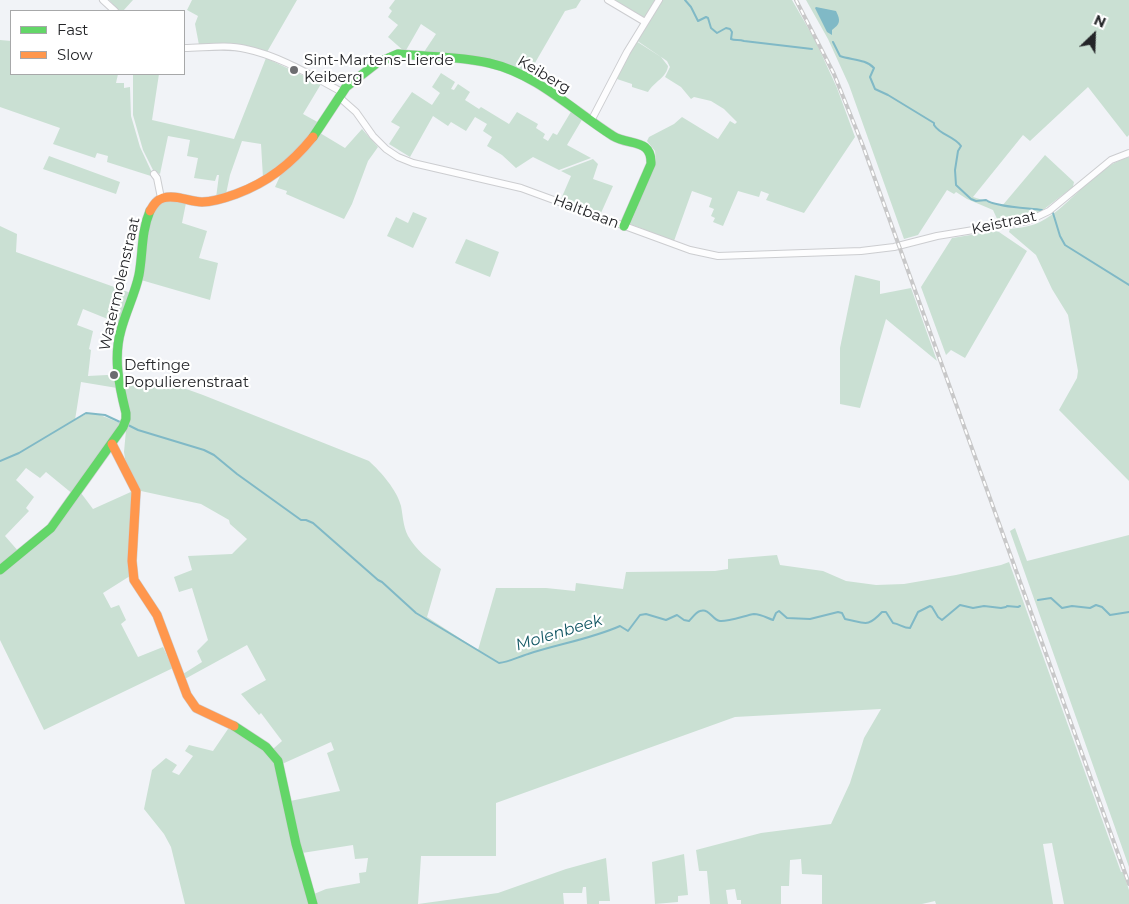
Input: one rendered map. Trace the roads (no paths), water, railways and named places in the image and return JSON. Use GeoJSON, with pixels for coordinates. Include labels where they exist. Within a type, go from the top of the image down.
{"type":"FeatureCollection","features":[{"type":"Feature","properties":{"kind":"street"},"geometry":{"type":"LineString","coordinates":[[103,0],[114,10]]}},
{"type":"Feature","properties":{"kind":"street"},"geometry":{"type":"LineString","coordinates":[[608,0],[645,22]]}},
{"type":"Feature","properties":{"kind":"street"},"geometry":{"type":"LineString","coordinates":[[591,121],[635,39],[659,0]]}},
{"type":"Feature","properties":{"kind":"street","name":"Haltbaan"},"geometry":{"type":"LineString","coordinates":[[185,48],[245,48],[267,55],[341,94],[380,143],[398,157],[413,163],[521,188],[690,250],[718,256],[861,251]]}},
{"type":"Feature","properties":{"kind":"street","name":"Keiberg"},"geometry":{"type":"LineString","coordinates":[[341,94],[374,65],[392,54],[474,60],[499,66],[526,77],[620,140],[641,144],[650,152],[652,157],[651,164],[624,226]]}},
{"type":"Feature","properties":{"kind":"street"},"geometry":{"type":"LineString","coordinates":[[154,174],[157,178],[161,198],[168,197],[200,202],[213,201],[267,180],[284,168],[316,134],[341,94]]}},
{"type":"Feature","properties":{"kind":"street","name":"Keistraat"},"geometry":{"type":"LineString","coordinates":[[861,251],[894,247],[930,238],[1038,218],[1111,160],[1129,153]]}},
{"type":"Feature","properties":{"kind":"street","name":"Watermolenstraat"},"geometry":{"type":"LineString","coordinates":[[0,570],[51,528],[123,427],[126,419],[117,372],[118,339],[139,274],[146,222],[155,203],[161,198]]}},
{"type":"Feature","properties":{"kind":"street"},"geometry":{"type":"LineString","coordinates":[[112,444],[136,491],[137,497],[132,561],[134,580],[157,615],[187,694],[196,708],[239,728],[266,748],[278,761],[296,844],[313,904]]}},
{"type":"Feature","properties":{"kind":"water"},"geometry":{"type":"Polygon","coordinates":[[[816,7],[836,11],[839,22],[832,30],[832,35],[827,32],[816,7]]]}},
{"type":"Feature","properties":{"kind":"waterway"},"geometry":{"type":"LineString","coordinates":[[685,0],[698,21],[706,17],[708,18],[711,28],[717,33],[726,28],[730,29],[732,32],[731,39],[812,49]]}},
{"type":"Feature","properties":{"kind":"waterway"},"geometry":{"type":"LineString","coordinates":[[833,42],[840,56],[863,61],[874,68],[870,77],[875,89],[934,123],[940,131],[961,146],[958,151],[955,170],[956,185],[971,199],[976,201],[986,200],[1004,206],[1042,210]]}},
{"type":"Feature","properties":{"kind":"waterway"},"geometry":{"type":"LineString","coordinates":[[1053,213],[1060,236],[1065,245],[1129,285]]}},
{"type":"Feature","properties":{"kind":"waterway","name":"Molenbeek"},"geometry":{"type":"LineString","coordinates":[[0,461],[19,453],[86,413],[105,415],[120,422]]}},
{"type":"Feature","properties":{"kind":"waterway","name":"Molenbeek"},"geometry":{"type":"LineString","coordinates":[[128,425],[214,455],[301,520],[313,523],[416,613],[499,663],[620,626],[628,631],[640,615],[646,614],[666,620],[677,615],[689,621],[700,611],[706,611],[717,620],[723,621],[754,614],[773,620],[779,611],[787,618],[810,619],[838,612],[842,613],[845,619],[866,623],[882,612],[886,612],[893,623],[910,628],[918,612],[930,606],[942,620],[960,605],[973,608],[984,606],[1006,607]]}},
{"type":"Feature","properties":{"kind":"waterway"},"geometry":{"type":"LineString","coordinates":[[1038,600],[1051,598],[1062,608],[1072,606],[1090,608],[1096,605],[1102,607],[1110,615],[1129,612]]}},
{"type":"Feature","properties":{"kind":"waterway","name":"Molenbeek"},"geometry":{"type":"LineString","coordinates":[[1007,606],[1020,606]]}},
{"type":"Feature","properties":{"kind":"railway"},"geometry":{"type":"LineString","coordinates":[[796,0],[834,74],[863,146],[1129,884]]}},
{"type":"Feature","properties":{"kind":"place","name":"Sint-Martens-Lierde Keiberg"},"geometry":{"type":"Point","coordinates":[294,70]}},
{"type":"Feature","properties":{"kind":"place","name":"Deftinge Populierenstraat"},"geometry":{"type":"Point","coordinates":[114,375]}}]}
